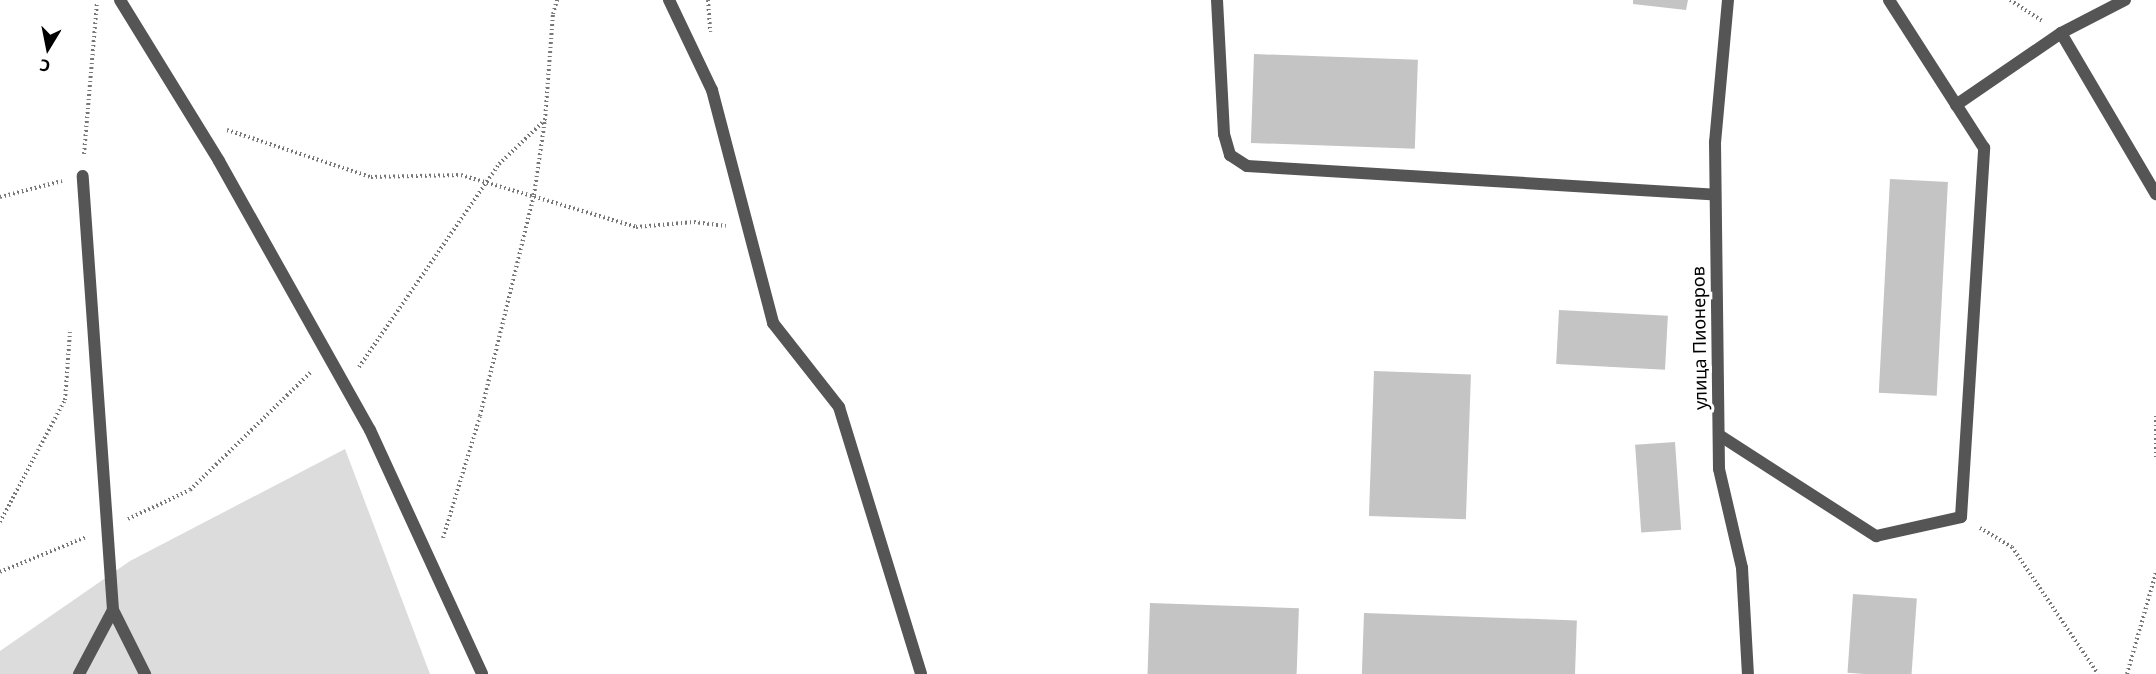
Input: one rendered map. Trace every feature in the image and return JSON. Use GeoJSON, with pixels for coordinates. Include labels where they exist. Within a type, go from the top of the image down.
{"type":"FeatureCollection","features":[{"type":"Feature","properties":{"kind":"street"},"geometry":{"type":"LineString","coordinates":[[120,0],[192,118],[346,387],[482,674]]}},
{"type":"Feature","properties":{"kind":"street"},"geometry":{"type":"LineString","coordinates":[[669,0],[712,90],[774,323],[840,407],[921,674]]}},
{"type":"Feature","properties":{"kind":"street"},"geometry":{"type":"LineString","coordinates":[[1217,0],[1224,134],[1230,155],[1247,165],[1715,195]]}},
{"type":"Feature","properties":{"kind":"street","name":"улица Пионеров"},"geometry":{"type":"LineString","coordinates":[[1728,0],[1715,142],[1719,469],[1742,568],[1748,674]]}},
{"type":"Feature","properties":{"kind":"street"},"geometry":{"type":"LineString","coordinates":[[1719,435],[1876,536],[1961,518],[1984,148],[1889,0]]}},
{"type":"Feature","properties":{"kind":"street"},"geometry":{"type":"LineString","coordinates":[[1956,105],[2061,33],[2125,0]]}},
{"type":"Feature","properties":{"kind":"street"},"geometry":{"type":"LineString","coordinates":[[2061,33],[2156,194]]}},
{"type":"Feature","properties":{"kind":"street"},"geometry":{"type":"LineString","coordinates":[[83,176],[113,610],[145,674]]}},
{"type":"Feature","properties":{"kind":"street"},"geometry":{"type":"LineString","coordinates":[[79,674],[113,610]]}},
{"type":"Feature","properties":{"kind":"path"},"geometry":{"type":"LineString","coordinates":[[434,569],[480,416],[534,195],[545,120],[553,14],[557,0]]}},
{"type":"Feature","properties":{"kind":"path"},"geometry":{"type":"LineString","coordinates":[[2010,0],[2061,33]]}},
{"type":"Feature","properties":{"kind":"path"},"geometry":{"type":"LineString","coordinates":[[192,118],[371,177],[461,175],[636,227],[694,222],[749,229]]}},
{"type":"Feature","properties":{"kind":"path"},"geometry":{"type":"LineString","coordinates":[[346,387],[499,164],[545,120]]}},
{"type":"Feature","properties":{"kind":"path"},"geometry":{"type":"LineString","coordinates":[[0,197],[83,176]]}},
{"type":"Feature","properties":{"kind":"path"},"geometry":{"type":"LineString","coordinates":[[0,572],[107,529],[190,490],[328,355]]}},
{"type":"Feature","properties":{"kind":"path"},"geometry":{"type":"LineString","coordinates":[[2156,416],[2156,457]]}},
{"type":"Feature","properties":{"kind":"path"},"geometry":{"type":"LineString","coordinates":[[1961,518],[2012,547],[2098,674]]}},
{"type":"Feature","properties":{"kind":"path"},"geometry":{"type":"LineString","coordinates":[[2127,674],[2156,572]]}},
{"type":"Feature","properties":{"kind":"shaded area"},"geometry":{"type":"Polygon","coordinates":[[[345,449],[430,674],[0,674],[0,651],[130,561],[345,449]]]}},
{"type":"Feature","properties":{"kind":"building"},"geometry":{"type":"Polygon","coordinates":[[[1633,0],[1688,0],[1686,10],[1633,4],[1633,0]]]}},
{"type":"Feature","properties":{"kind":"building"},"geometry":{"type":"Polygon","coordinates":[[[1254,54],[1418,60],[1415,149],[1251,143],[1254,54]]]}},
{"type":"Feature","properties":{"kind":"building"},"geometry":{"type":"Polygon","coordinates":[[[1890,179],[1948,182],[1937,396],[1879,393],[1890,179]]]}},
{"type":"Feature","properties":{"kind":"building"},"geometry":{"type":"Polygon","coordinates":[[[1559,310],[1668,316],[1665,370],[1556,364],[1559,310]]]}},
{"type":"Feature","properties":{"kind":"building"},"geometry":{"type":"Polygon","coordinates":[[[1374,371],[1471,374],[1466,519],[1369,516],[1374,371]]]}},
{"type":"Feature","properties":{"kind":"building"},"geometry":{"type":"Polygon","coordinates":[[[1675,442],[1681,530],[1641,533],[1635,445],[1675,442]]]}},
{"type":"Feature","properties":{"kind":"building"},"geometry":{"type":"Polygon","coordinates":[[[1853,594],[1917,598],[1912,674],[1847,673],[1853,594]]]}},
{"type":"Feature","properties":{"kind":"building"},"geometry":{"type":"Polygon","coordinates":[[[1150,603],[1299,608],[1297,674],[1148,674],[1150,603]]]}},
{"type":"Feature","properties":{"kind":"building"},"geometry":{"type":"Polygon","coordinates":[[[1364,613],[1577,620],[1575,674],[1362,674],[1364,613]]]}}]}
